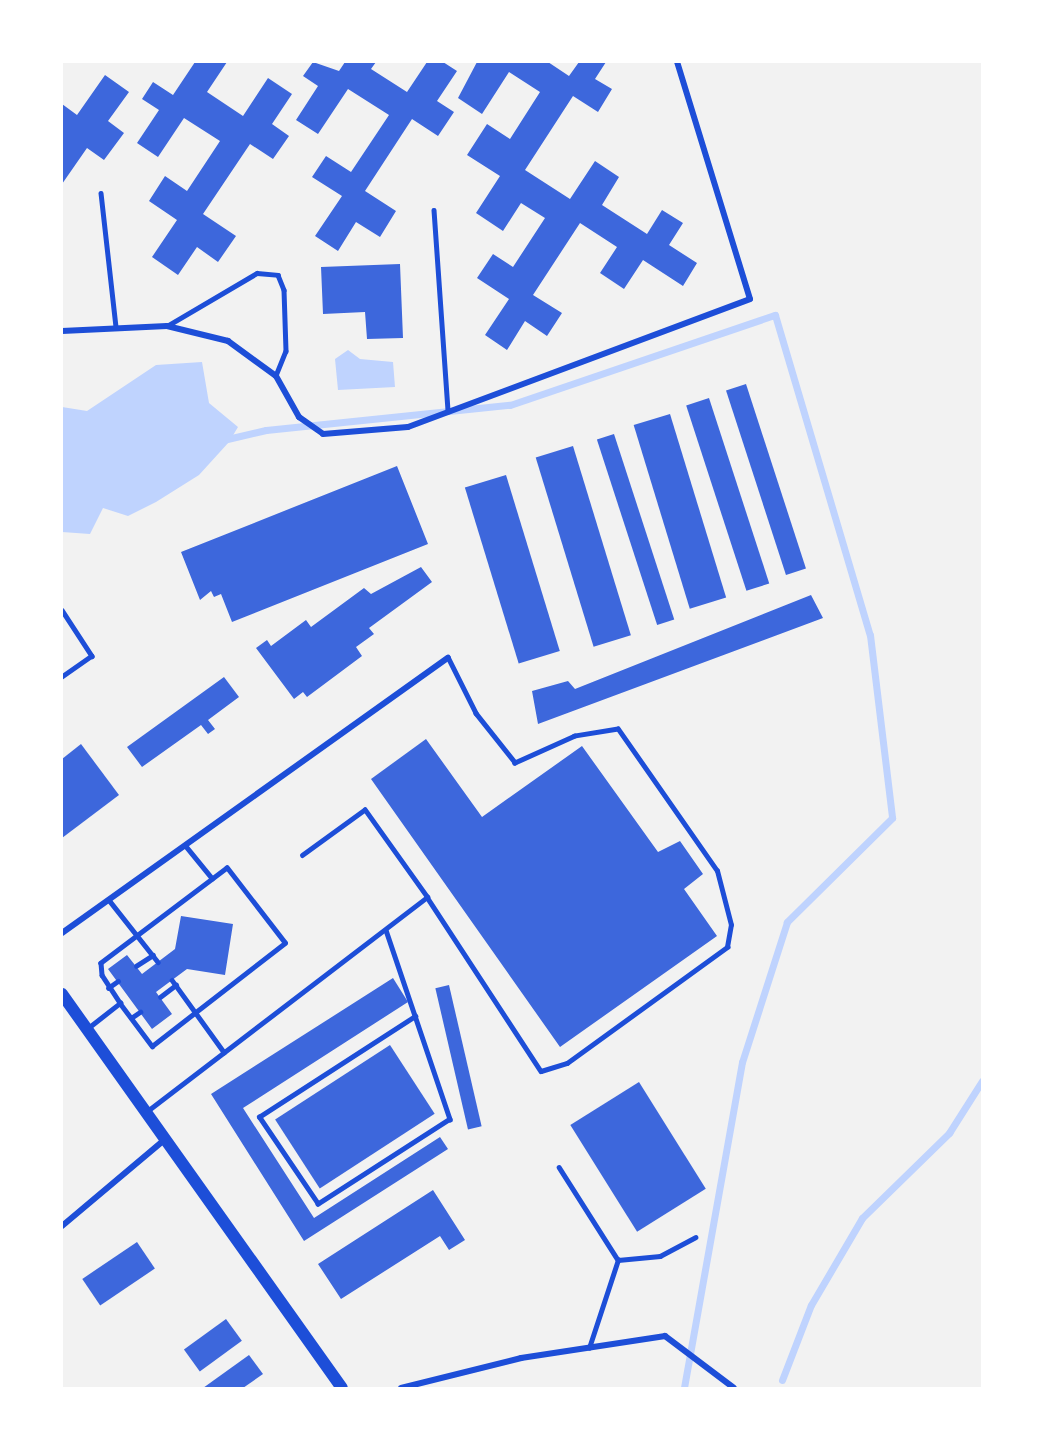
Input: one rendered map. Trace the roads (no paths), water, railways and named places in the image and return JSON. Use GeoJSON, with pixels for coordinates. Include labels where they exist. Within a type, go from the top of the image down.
{"type":"FeatureCollection","features":[{"type":"Feature","properties":{"kind":"main road"},"geometry":{"type":"LineString","coordinates":[[62,994],[144,1114],[342,1389]]}},
{"type":"Feature","properties":{"kind":"street"},"geometry":{"type":"LineString","coordinates":[[62,331],[167,326],[228,341],[276,376],[299,417],[323,434],[408,427],[750,299],[677,62]]}},
{"type":"Feature","properties":{"kind":"street"},"geometry":{"type":"LineString","coordinates":[[62,933],[448,658]]}},
{"type":"Feature","properties":{"kind":"street"},"geometry":{"type":"LineString","coordinates":[[62,1226],[164,1140]]}},
{"type":"Feature","properties":{"kind":"street"},"geometry":{"type":"LineString","coordinates":[[401,1389],[521,1358],[665,1336],[734,1389]]}},
{"type":"Feature","properties":{"kind":"lane"},"geometry":{"type":"LineString","coordinates":[[101,193],[116,327]]}},
{"type":"Feature","properties":{"kind":"lane"},"geometry":{"type":"LineString","coordinates":[[434,210],[448,412]]}},
{"type":"Feature","properties":{"kind":"lane"},"geometry":{"type":"LineString","coordinates":[[167,326],[257,273],[278,275],[284,290],[286,351],[276,376]]}},
{"type":"Feature","properties":{"kind":"lane"},"geometry":{"type":"LineString","coordinates":[[62,610],[92,656],[62,677]]}},
{"type":"Feature","properties":{"kind":"lane"},"geometry":{"type":"LineString","coordinates":[[303,855],[365,810],[427,897],[541,1071],[567,1063],[727,947],[731,925],[717,871],[618,729],[575,736],[515,763],[476,714],[448,658]]}},
{"type":"Feature","properties":{"kind":"lane"},"geometry":{"type":"LineString","coordinates":[[185,846],[212,878]]}},
{"type":"Feature","properties":{"kind":"lane"},"geometry":{"type":"LineString","coordinates":[[227,868],[285,943],[152,1046],[108,988],[101,963],[136,933],[212,878],[227,868]]}},
{"type":"Feature","properties":{"kind":"lane"},"geometry":{"type":"LineString","coordinates":[[144,1114],[427,897]]}},
{"type":"Feature","properties":{"kind":"lane"},"geometry":{"type":"LineString","coordinates":[[108,900],[158,962]]}},
{"type":"Feature","properties":{"kind":"lane"},"geometry":{"type":"LineString","coordinates":[[386,930],[450,1119],[318,1204],[260,1117],[415,1016]]}},
{"type":"Feature","properties":{"kind":"lane"},"geometry":{"type":"LineString","coordinates":[[136,966],[153,955]]}},
{"type":"Feature","properties":{"kind":"lane"},"geometry":{"type":"LineString","coordinates":[[108,988],[118,981]]}},
{"type":"Feature","properties":{"kind":"lane"},"geometry":{"type":"LineString","coordinates":[[160,997],[174,983],[224,1052]]}},
{"type":"Feature","properties":{"kind":"lane"},"geometry":{"type":"LineString","coordinates":[[86,1029],[120,1003]]}},
{"type":"Feature","properties":{"kind":"lane"},"geometry":{"type":"LineString","coordinates":[[131,1018],[140,1012]]}},
{"type":"Feature","properties":{"kind":"lane"},"geometry":{"type":"LineString","coordinates":[[559,1167],[618,1260]]}},
{"type":"Feature","properties":{"kind":"lane"},"geometry":{"type":"LineString","coordinates":[[618,1260],[660,1256],[695,1237]]}},
{"type":"Feature","properties":{"kind":"lane"},"geometry":{"type":"LineString","coordinates":[[589,1348],[618,1260]]}},
{"type":"Feature","properties":{"kind":"water"},"geometry":{"type":"Polygon","coordinates":[[[348,350],[360,359],[393,362],[395,387],[338,390],[335,359],[348,350]]]}},
{"type":"Feature","properties":{"kind":"water"},"geometry":{"type":"Polygon","coordinates":[[[202,362],[209,403],[238,427],[229,442],[199,475],[156,502],[128,516],[103,508],[90,534],[62,532],[62,407],[87,411],[156,365],[202,362]]]}},
{"type":"Feature","properties":{"kind":"waterway"},"geometry":{"type":"LineString","coordinates":[[223,440],[266,430],[510,405],[775,315],[870,635],[892,818],[787,922],[742,1062],[684,1388]]}},
{"type":"Feature","properties":{"kind":"waterway"},"geometry":{"type":"LineString","coordinates":[[782,1380],[811,1305],[862,1218],[949,1133],[982,1081]]}}]}
